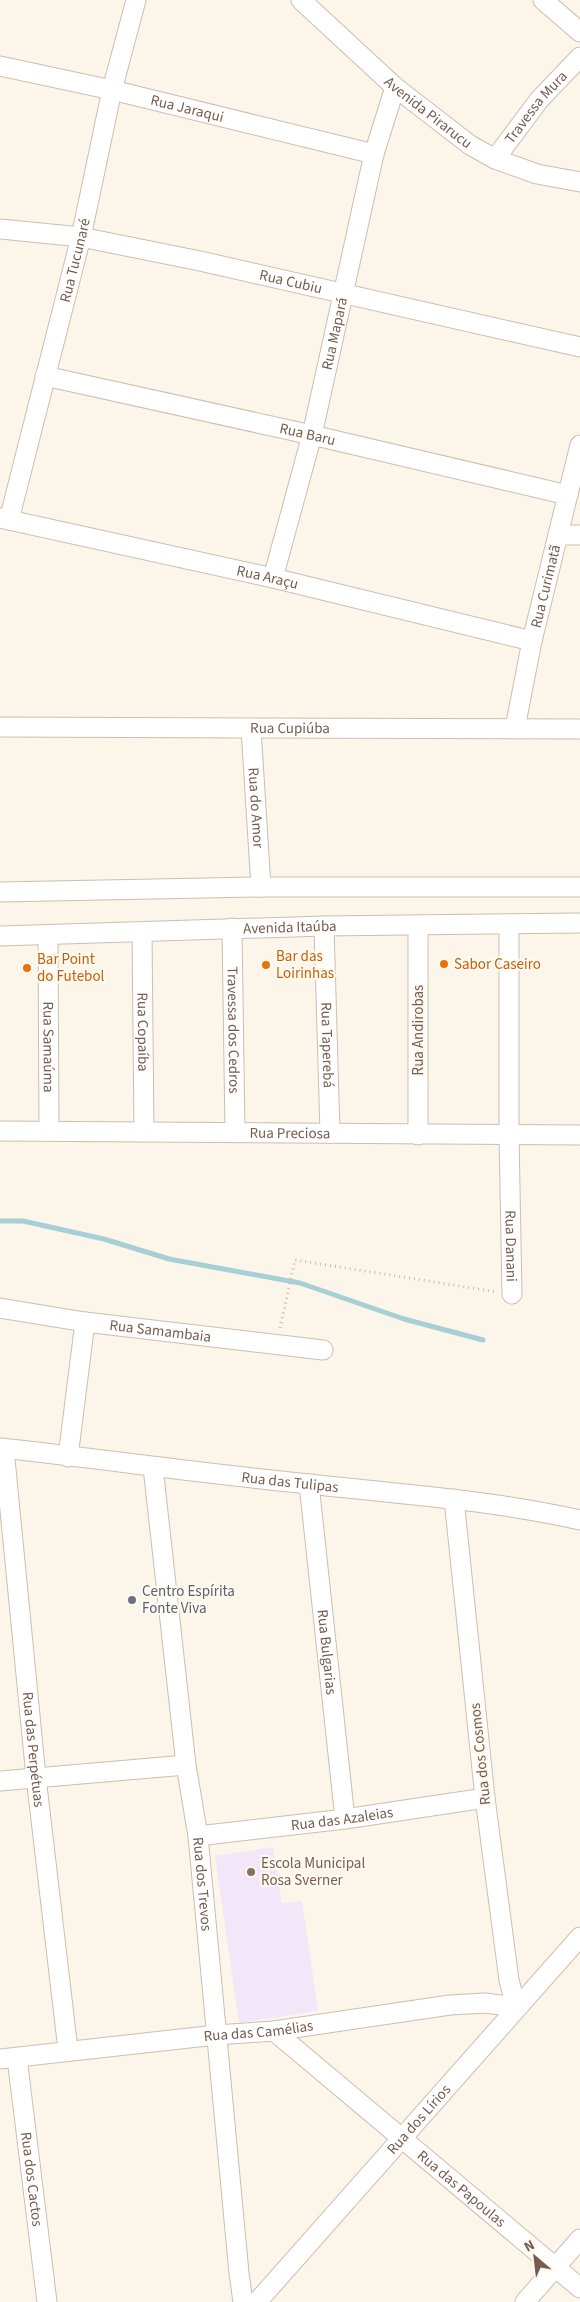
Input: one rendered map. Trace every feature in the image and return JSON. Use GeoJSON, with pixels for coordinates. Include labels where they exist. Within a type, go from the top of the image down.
{"type":"FeatureCollection","features":[{"type":"Feature","properties":{"kind":"street","name":"Rua Tucunaré"},"geometry":{"type":"LineString","coordinates":[[4,519],[46,376],[81,237],[112,90],[136,0]]}},
{"type":"Feature","properties":{"kind":"street","name":"Avenida Pirarucu"},"geometry":{"type":"LineString","coordinates":[[301,0],[395,87],[470,145],[495,159],[537,174],[580,182]]}},
{"type":"Feature","properties":{"kind":"street"},"geometry":{"type":"LineString","coordinates":[[543,0],[580,32]]}},
{"type":"Feature","properties":{"kind":"street","name":"Travessa Mura"},"geometry":{"type":"LineString","coordinates":[[495,159],[539,100],[580,57]]}},
{"type":"Feature","properties":{"kind":"street","name":"Rua Jaraqui"},"geometry":{"type":"LineString","coordinates":[[0,66],[112,90],[374,154]]}},
{"type":"Feature","properties":{"kind":"street","name":"Rua Mapará"},"geometry":{"type":"LineString","coordinates":[[273,578],[312,435],[374,154],[395,87]]}},
{"type":"Feature","properties":{"kind":"street","name":"Rua Cubiu"},"geometry":{"type":"LineString","coordinates":[[0,229],[81,237],[200,261],[580,347]]}},
{"type":"Feature","properties":{"kind":"street","name":"Rua Baru"},"geometry":{"type":"LineString","coordinates":[[46,376],[312,435],[568,495]]}},
{"type":"Feature","properties":{"kind":"street","name":"Rua Curimatã"},"geometry":{"type":"LineString","coordinates":[[515,728],[532,641],[560,535],[580,445]]}},
{"type":"Feature","properties":{"kind":"street","name":"Rua Araçu"},"geometry":{"type":"LineString","coordinates":[[4,519],[273,578],[532,641]]}},
{"type":"Feature","properties":{"kind":"street"},"geometry":{"type":"LineString","coordinates":[[560,535],[580,535]]}},
{"type":"Feature","properties":{"kind":"street","name":"Rua Cupiúba"},"geometry":{"type":"LineString","coordinates":[[0,727],[580,729]]}},
{"type":"Feature","properties":{"kind":"street","name":"Rua do Amor"},"geometry":{"type":"LineString","coordinates":[[251,729],[260,887]]}},
{"type":"Feature","properties":{"kind":"street"},"geometry":{"type":"LineString","coordinates":[[0,892],[260,887],[580,887]]}},
{"type":"Feature","properties":{"kind":"street","name":"Avenida Itaúba"},"geometry":{"type":"LineString","coordinates":[[0,936],[142,933],[232,928],[580,923]]}},
{"type":"Feature","properties":{"kind":"street","name":"Rua Danani"},"geometry":{"type":"LineString","coordinates":[[509,924],[509,1135],[512,1294]]}},
{"type":"Feature","properties":{"kind":"street","name":"Rua Andirobas"},"geometry":{"type":"LineString","coordinates":[[418,925],[418,1135]]}},
{"type":"Feature","properties":{"kind":"street","name":"Rua Taperebá"},"geometry":{"type":"LineString","coordinates":[[324,926],[330,1133]]}},
{"type":"Feature","properties":{"kind":"street","name":"Travessa dos Cedros"},"geometry":{"type":"LineString","coordinates":[[232,928],[235,1132]]}},
{"type":"Feature","properties":{"kind":"street","name":"Rua Copaíba"},"geometry":{"type":"LineString","coordinates":[[142,933],[144,1132]]}},
{"type":"Feature","properties":{"kind":"street","name":"Rua Samaúma"},"geometry":{"type":"LineString","coordinates":[[48,935],[48,1130]]}},
{"type":"Feature","properties":{"kind":"street","name":"Rua Preciosa"},"geometry":{"type":"LineString","coordinates":[[0,1131],[580,1135]]}},
{"type":"Feature","properties":{"kind":"street","name":"Rua Samambaia"},"geometry":{"type":"LineString","coordinates":[[0,1308],[85,1322],[277,1343],[323,1350]]}},
{"type":"Feature","properties":{"kind":"street"},"geometry":{"type":"LineString","coordinates":[[68,1457],[85,1322]]}},
{"type":"Feature","properties":{"kind":"street","name":"Rua das Tulipas"},"geometry":{"type":"LineString","coordinates":[[2,1449],[454,1499],[554,1514],[580,1520]]}},
{"type":"Feature","properties":{"kind":"street","name":"Rua das Perpétuas"},"geometry":{"type":"LineString","coordinates":[[2,1449],[36,1777],[68,2050]]}},
{"type":"Feature","properties":{"kind":"street","name":"Rua dos Trevos"},"geometry":{"type":"LineString","coordinates":[[153,1467],[186,1765],[198,1836],[239,2273],[244,2302]]}},
{"type":"Feature","properties":{"kind":"street","name":"Rua Bulgarias"},"geometry":{"type":"LineString","coordinates":[[309,1484],[345,1819]]}},
{"type":"Feature","properties":{"kind":"street","name":"Rua dos Cosmos"},"geometry":{"type":"LineString","coordinates":[[454,1499],[484,1798],[509,1980],[516,2007]]}},
{"type":"Feature","properties":{"kind":"street"},"geometry":{"type":"LineString","coordinates":[[0,1781],[186,1765]]}},
{"type":"Feature","properties":{"kind":"street","name":"Rua das Azaleias"},"geometry":{"type":"LineString","coordinates":[[198,1836],[345,1819],[484,1798]]}},
{"type":"Feature","properties":{"kind":"street","name":"Rua dos Lírios"},"geometry":{"type":"LineString","coordinates":[[257,2302],[516,2007],[580,1937]]}},
{"type":"Feature","properties":{"kind":"street","name":"Rua das Camélias"},"geometry":{"type":"LineString","coordinates":[[8,2058],[216,2035],[274,2032],[450,2005],[485,2003],[516,2007]]}},
{"type":"Feature","properties":{"kind":"street","name":"Rua das Papoulas"},"geometry":{"type":"LineString","coordinates":[[274,2032],[580,2288]]}},
{"type":"Feature","properties":{"kind":"street","name":"Rua dos Cactos"},"geometry":{"type":"LineString","coordinates":[[8,2058],[47,2302]]}},
{"type":"Feature","properties":{"kind":"street"},"geometry":{"type":"LineString","coordinates":[[525,2302],[580,2239]]}},
{"type":"Feature","properties":{"kind":"path","name":"Rua Danani"},"geometry":{"type":"LineString","coordinates":[[277,1343],[295,1260],[512,1294]]}},
{"type":"Feature","properties":{"kind":"shaded area"},"geometry":{"type":"Polygon","coordinates":[[[273,1847],[282,1903],[302,1901],[318,2011],[239,2023],[215,1856],[273,1847]]]}},
{"type":"Feature","properties":{"kind":"waterway"},"geometry":{"type":"LineString","coordinates":[[0,1221],[23,1221],[104,1239],[169,1259],[300,1283],[404,1319],[483,1340]]}},
{"type":"Feature","properties":{"kind":"place","name":"Sabor Caseiro"},"geometry":{"type":"Point","coordinates":[444,964]}},
{"type":"Feature","properties":{"kind":"place","name":"Bar das Loirinhas"},"geometry":{"type":"Point","coordinates":[266,965]}},
{"type":"Feature","properties":{"kind":"place","name":"Bar Point do Futebol"},"geometry":{"type":"Point","coordinates":[27,968]}},
{"type":"Feature","properties":{"kind":"place","name":"Centro Espírita Fonte Viva"},"geometry":{"type":"Point","coordinates":[132,1600]}},
{"type":"Feature","properties":{"kind":"place","name":"Escola Municipal Rosa Sverner"},"geometry":{"type":"Point","coordinates":[251,1872]}}]}
